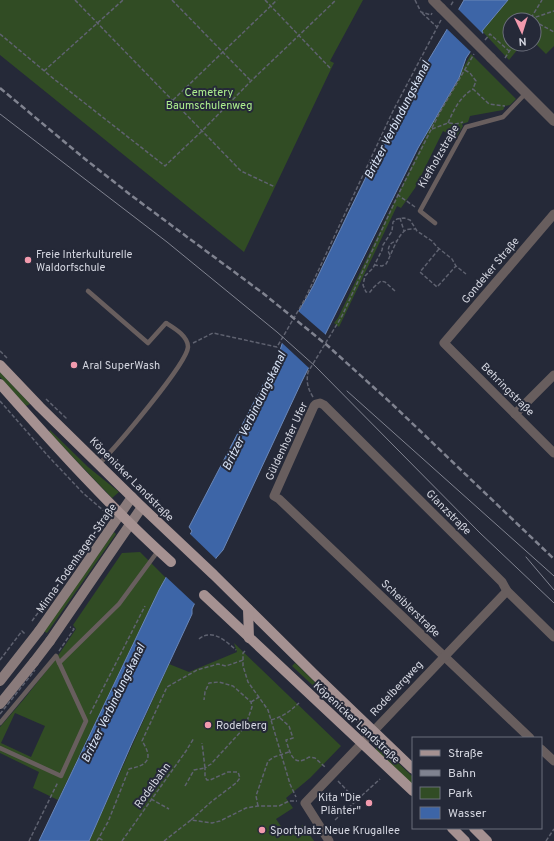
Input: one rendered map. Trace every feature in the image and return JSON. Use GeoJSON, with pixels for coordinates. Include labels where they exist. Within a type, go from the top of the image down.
{"type":"FeatureCollection","features":[{"type":"Feature","properties":{"kind":"main road","name":"Köpenicker Landstraße"},"geometry":{"type":"LineString","coordinates":[[0,365],[40,407],[142,507],[412,768]]}},
{"type":"Feature","properties":{"kind":"main road"},"geometry":{"type":"LineString","coordinates":[[0,384],[59,451],[120,515],[171,562]]}},
{"type":"Feature","properties":{"kind":"main road","name":"Minna-Todenhagen-Straße"},"geometry":{"type":"LineString","coordinates":[[0,681],[39,631],[132,497]]}},
{"type":"Feature","properties":{"kind":"main road"},"geometry":{"type":"LineString","coordinates":[[0,704],[50,641],[142,507]]}},
{"type":"Feature","properties":{"kind":"main road","name":"Köpenicker Landstraße"},"geometry":{"type":"LineString","coordinates":[[204,595],[412,790]]}},
{"type":"Feature","properties":{"kind":"main road"},"geometry":{"type":"LineString","coordinates":[[248,609],[249,638]]}},
{"type":"Feature","properties":{"kind":"main road"},"geometry":{"type":"LineString","coordinates":[[453,829],[465,841]]}},
{"type":"Feature","properties":{"kind":"main road"},"geometry":{"type":"LineString","coordinates":[[475,829],[488,841]]}},
{"type":"Feature","properties":{"kind":"street"},"geometry":{"type":"LineString","coordinates":[[432,0],[436,10],[491,58],[554,121]]}},
{"type":"Feature","properties":{"kind":"street","name":"Gondeker Straße"},"geometry":{"type":"LineString","coordinates":[[444,343],[554,214]]}},
{"type":"Feature","properties":{"kind":"street","name":"Behringstraße"},"geometry":{"type":"LineString","coordinates":[[444,343],[554,453]]}},
{"type":"Feature","properties":{"kind":"street"},"geometry":{"type":"LineString","coordinates":[[515,414],[554,375]]}},
{"type":"Feature","properties":{"kind":"street","name":"Güldenhofer Ufer"},"geometry":{"type":"LineString","coordinates":[[274,496],[314,406],[320,403],[324,405]]}},
{"type":"Feature","properties":{"kind":"street","name":"Glanzstraße"},"geometry":{"type":"LineString","coordinates":[[324,405],[502,582],[507,591],[554,637]]}},
{"type":"Feature","properties":{"kind":"street","name":"Scheiblerstraße"},"geometry":{"type":"LineString","coordinates":[[274,496],[279,499],[529,737]]}},
{"type":"Feature","properties":{"kind":"street","name":"Rodelbergweg"},"geometry":{"type":"LineString","coordinates":[[329,841],[304,803],[507,591]]}},
{"type":"Feature","properties":{"kind":"street"},"geometry":{"type":"LineString","coordinates":[[542,750],[554,761]]}},
{"type":"Feature","properties":{"kind":"lane"},"geometry":{"type":"LineString","coordinates":[[510,110],[526,93]]}},
{"type":"Feature","properties":{"kind":"lane","name":"Kiefholzstraße"},"geometry":{"type":"LineString","coordinates":[[420,211],[466,127],[503,117],[510,110]]}},
{"type":"Feature","properties":{"kind":"lane"},"geometry":{"type":"LineString","coordinates":[[420,211],[435,224]]}},
{"type":"Feature","properties":{"kind":"lane"},"geometry":{"type":"LineString","coordinates":[[88,291],[148,343],[166,323],[181,333],[188,347],[174,372],[140,417],[99,464]]}},
{"type":"Feature","properties":{"kind":"lane"},"geometry":{"type":"LineString","coordinates":[[29,417],[40,407]]}},
{"type":"Feature","properties":{"kind":"lane"},"geometry":{"type":"LineString","coordinates":[[59,663],[119,604],[158,551]]}},
{"type":"Feature","properties":{"kind":"lane"},"geometry":{"type":"LineString","coordinates":[[0,723],[56,656],[86,721],[61,776],[0,748]]}},
{"type":"Feature","properties":{"kind":"path"},"geometry":{"type":"LineString","coordinates":[[75,0],[241,172],[275,186]]}},
{"type":"Feature","properties":{"kind":"path"},"geometry":{"type":"LineString","coordinates":[[44,71],[124,0]]}},
{"type":"Feature","properties":{"kind":"path"},"geometry":{"type":"LineString","coordinates":[[172,0],[251,81]]}},
{"type":"Feature","properties":{"kind":"path"},"geometry":{"type":"LineString","coordinates":[[265,0],[331,69]]}},
{"type":"Feature","properties":{"kind":"path"},"geometry":{"type":"LineString","coordinates":[[173,100],[277,0]]}},
{"type":"Feature","properties":{"kind":"path"},"geometry":{"type":"LineString","coordinates":[[0,34],[44,71],[165,166],[298,35],[336,0]]}},
{"type":"Feature","properties":{"kind":"path"},"geometry":{"type":"LineString","coordinates":[[188,347],[213,333],[277,347],[305,299],[393,111],[437,26],[421,12],[415,0]]}},
{"type":"Feature","properties":{"kind":"path"},"geometry":{"type":"LineString","coordinates":[[536,12],[542,0]]}},
{"type":"Feature","properties":{"kind":"path"},"geometry":{"type":"LineString","coordinates":[[421,12],[431,15],[436,10]]}},
{"type":"Feature","properties":{"kind":"path"},"geometry":{"type":"LineString","coordinates":[[542,16],[554,12]]}},
{"type":"Feature","properties":{"kind":"path"},"geometry":{"type":"LineString","coordinates":[[542,25],[554,32]]}},
{"type":"Feature","properties":{"kind":"path"},"geometry":{"type":"LineString","coordinates":[[485,40],[490,34],[502,45]]}},
{"type":"Feature","properties":{"kind":"path"},"geometry":{"type":"LineString","coordinates":[[314,400],[308,390],[308,372],[342,316],[398,194],[432,129],[476,52]]}},
{"type":"Feature","properties":{"kind":"path"},"geometry":{"type":"LineString","coordinates":[[505,58],[508,52]]}},
{"type":"Feature","properties":{"kind":"path"},"geometry":{"type":"LineString","coordinates":[[448,123],[453,111],[464,95],[473,89],[476,81],[470,73],[465,70]]}},
{"type":"Feature","properties":{"kind":"path"},"geometry":{"type":"LineString","coordinates":[[473,89],[489,104],[506,106],[510,110]]}},
{"type":"Feature","properties":{"kind":"path"},"geometry":{"type":"LineString","coordinates":[[432,129],[448,123],[456,124]]}},
{"type":"Feature","properties":{"kind":"path"},"geometry":{"type":"LineString","coordinates":[[398,194],[420,211]]}},
{"type":"Feature","properties":{"kind":"path"},"geometry":{"type":"LineString","coordinates":[[400,218],[404,231]]}},
{"type":"Feature","properties":{"kind":"path"},"geometry":{"type":"LineString","coordinates":[[395,291],[385,282],[381,281],[370,292],[365,291],[364,278],[366,274],[371,271],[385,242],[390,236],[393,222],[400,218],[410,220],[419,233],[428,237],[439,249],[452,259],[456,266],[466,274]]}},
{"type":"Feature","properties":{"kind":"path"},"geometry":{"type":"LineString","coordinates":[[374,265],[379,266],[386,264],[397,241],[404,231],[406,229],[416,229]]}},
{"type":"Feature","properties":{"kind":"path"},"geometry":{"type":"LineString","coordinates":[[390,255],[388,251],[390,246],[397,241]]}},
{"type":"Feature","properties":{"kind":"path"},"geometry":{"type":"LineString","coordinates":[[439,249],[420,272],[437,287],[456,266]]}},
{"type":"Feature","properties":{"kind":"path"},"geometry":{"type":"LineString","coordinates":[[0,401],[83,493],[104,511]]}},
{"type":"Feature","properties":{"kind":"path"},"geometry":{"type":"LineString","coordinates":[[32,621],[43,606]]}},
{"type":"Feature","properties":{"kind":"path"},"geometry":{"type":"LineString","coordinates":[[86,721],[145,606]]}},
{"type":"Feature","properties":{"kind":"path"},"geometry":{"type":"LineString","coordinates":[[56,656],[74,629],[69,626]]}},
{"type":"Feature","properties":{"kind":"path"},"geometry":{"type":"LineString","coordinates":[[0,660],[22,631]]}},
{"type":"Feature","properties":{"kind":"path"},"geometry":{"type":"LineString","coordinates":[[199,638],[206,635],[218,636],[223,638],[236,650]]}},
{"type":"Feature","properties":{"kind":"path"},"geometry":{"type":"LineString","coordinates":[[245,651],[243,653],[243,666],[248,682],[268,710],[290,784],[296,797]]}},
{"type":"Feature","properties":{"kind":"path"},"geometry":{"type":"LineString","coordinates":[[97,841],[108,822],[129,769],[142,765],[147,761],[149,756],[148,750],[142,741],[167,688],[197,670],[218,664],[226,666],[243,660]]}},
{"type":"Feature","properties":{"kind":"path"},"geometry":{"type":"LineString","coordinates":[[0,714],[38,667]]}},
{"type":"Feature","properties":{"kind":"path"},"geometry":{"type":"LineString","coordinates":[[185,786],[194,770],[205,768],[211,764],[245,727],[252,707],[251,702],[232,686],[219,682],[209,683],[205,692],[204,700]]}},
{"type":"Feature","properties":{"kind":"path"},"geometry":{"type":"LineString","coordinates":[[251,702],[259,697]]}},
{"type":"Feature","properties":{"kind":"path"},"geometry":{"type":"LineString","coordinates":[[271,720],[280,718],[290,712],[299,703]]}},
{"type":"Feature","properties":{"kind":"path"},"geometry":{"type":"LineString","coordinates":[[280,718],[289,726],[293,738],[286,740],[290,752],[298,762],[302,762],[309,757],[314,758],[325,767]]}},
{"type":"Feature","properties":{"kind":"path","name":"Rodelbahn"},"geometry":{"type":"LineString","coordinates":[[122,841],[194,738]]}},
{"type":"Feature","properties":{"kind":"path"},"geometry":{"type":"LineString","coordinates":[[164,841],[236,783],[240,778],[238,772],[228,772],[207,780],[204,777],[205,768],[202,743]]}},
{"type":"Feature","properties":{"kind":"path"},"geometry":{"type":"LineString","coordinates":[[258,806],[256,796],[268,761],[274,757],[290,752]]}},
{"type":"Feature","properties":{"kind":"path"},"geometry":{"type":"LineString","coordinates":[[29,841],[61,776]]}},
{"type":"Feature","properties":{"kind":"path"},"geometry":{"type":"LineString","coordinates":[[335,820],[380,779]]}},
{"type":"Feature","properties":{"kind":"path"},"geometry":{"type":"LineString","coordinates":[[338,781],[357,801]]}},
{"type":"Feature","properties":{"kind":"path"},"geometry":{"type":"LineString","coordinates":[[151,799],[169,809]]}},
{"type":"Feature","properties":{"kind":"path"},"geometry":{"type":"LineString","coordinates":[[191,820],[212,823],[220,821],[246,808],[258,806],[279,806],[293,800]]}},
{"type":"Feature","properties":{"kind":"path"},"geometry":{"type":"LineString","coordinates":[[546,841],[554,829]]}},
{"type":"Feature","properties":{"kind":"path"},"geometry":{"type":"LineString","coordinates":[[99,838],[104,841]]}},
{"type":"Feature","properties":{"kind":"green space","name":"Cemetery Baumschulenweg"},"geometry":{"type":"Polygon","coordinates":[[[0,0],[363,0],[330,61],[334,63],[244,252],[0,55],[0,0]]]}},
{"type":"Feature","properties":{"kind":"green space"},"geometry":{"type":"Polygon","coordinates":[[[508,0],[554,0],[554,46],[546,54],[542,50],[542,12],[502,12],[502,52],[516,52],[509,60],[482,31],[508,0]]]}},
{"type":"Feature","properties":{"kind":"green space"},"geometry":{"type":"Polygon","coordinates":[[[471,54],[516,99],[510,105],[505,106],[503,110],[470,116],[468,122],[462,124],[463,126],[456,138],[443,131],[415,188],[401,208],[397,206],[339,327],[334,323],[338,318],[428,132],[471,54]]]}},
{"type":"Feature","properties":{"kind":"green space"},"geometry":{"type":"Polygon","coordinates":[[[0,372],[30,404],[26,406],[0,377],[0,372]]]}},
{"type":"Feature","properties":{"kind":"green space"},"geometry":{"type":"Polygon","coordinates":[[[50,430],[88,467],[119,492],[112,498],[49,432],[50,430]]]}},
{"type":"Feature","properties":{"kind":"green space"},"geometry":{"type":"Polygon","coordinates":[[[114,532],[116,534],[47,633],[43,631],[114,532]]]}},
{"type":"Feature","properties":{"kind":"green space"},"geometry":{"type":"Polygon","coordinates":[[[140,552],[166,578],[58,800],[33,788],[39,772],[0,753],[0,727],[55,660],[76,629],[73,625],[122,553],[140,552]],[[15,713],[1,743],[31,757],[45,726],[15,713]]]}},
{"type":"Feature","properties":{"kind":"green space"},"geometry":{"type":"Polygon","coordinates":[[[234,643],[341,746],[310,778],[286,798],[293,808],[276,819],[287,835],[303,825],[314,841],[89,841],[169,664],[189,672],[237,652],[234,643]]]}},
{"type":"Feature","properties":{"kind":"green space"},"geometry":{"type":"Polygon","coordinates":[[[295,663],[354,720],[352,722],[292,666],[295,663]]]}},
{"type":"Feature","properties":{"kind":"green space"},"geometry":{"type":"Polygon","coordinates":[[[380,746],[412,776],[412,784],[376,750],[376,748],[380,746]]]}},
{"type":"Feature","properties":{"kind":"water","name":"Britzer Verbindungskanal"},"geometry":{"type":"Polygon","coordinates":[[[464,0],[508,0],[482,31],[483,33],[466,58],[459,78],[418,148],[301,383],[223,550],[216,558],[89,841],[39,841],[159,590],[192,531],[189,527],[279,354],[291,324],[313,285],[398,115],[464,0]]]}},
{"type":"Feature","properties":{"kind":"pier"},"geometry":{"type":"Polygon","coordinates":[[[457,8],[484,35],[472,53],[446,28],[457,8]]]}},
{"type":"Feature","properties":{"kind":"pier"},"geometry":{"type":"Polygon","coordinates":[[[297,310],[327,336],[310,369],[281,342],[297,310]]]}},
{"type":"Feature","properties":{"kind":"pier"},"geometry":{"type":"Polygon","coordinates":[[[189,533],[217,560],[196,605],[165,576],[189,533]]]}},
{"type":"Feature","properties":{"kind":"tram line"},"geometry":{"type":"LineString","coordinates":[[0,114],[167,242],[277,332],[315,366],[480,533],[554,603]]}},
{"type":"Feature","properties":{"kind":"tram line"},"geometry":{"type":"LineString","coordinates":[[347,391],[554,576]]}},
{"type":"Feature","properties":{"kind":"tram line"},"geometry":{"type":"LineString","coordinates":[[526,557],[554,590]]}},
{"type":"Feature","properties":{"kind":"railway"},"geometry":{"type":"LineString","coordinates":[[0,88],[132,196],[264,294],[328,346],[391,403],[554,559]]}},
{"type":"Feature","properties":{"kind":"place","name":"Freie Interkulturelle Waldorfschule"},"geometry":{"type":"Point","coordinates":[28,260]}},
{"type":"Feature","properties":{"kind":"place","name":"Aral SuperWash"},"geometry":{"type":"Point","coordinates":[74,365]}},
{"type":"Feature","properties":{"kind":"place","name":"Rodelberg"},"geometry":{"type":"Point","coordinates":[208,725]}},
{"type":"Feature","properties":{"kind":"place","name":"Kita \"Die Plänter\""},"geometry":{"type":"Point","coordinates":[369,803]}},
{"type":"Feature","properties":{"kind":"place","name":"Sportplatz Neue Krugallee"},"geometry":{"type":"Point","coordinates":[262,830]}}]}
